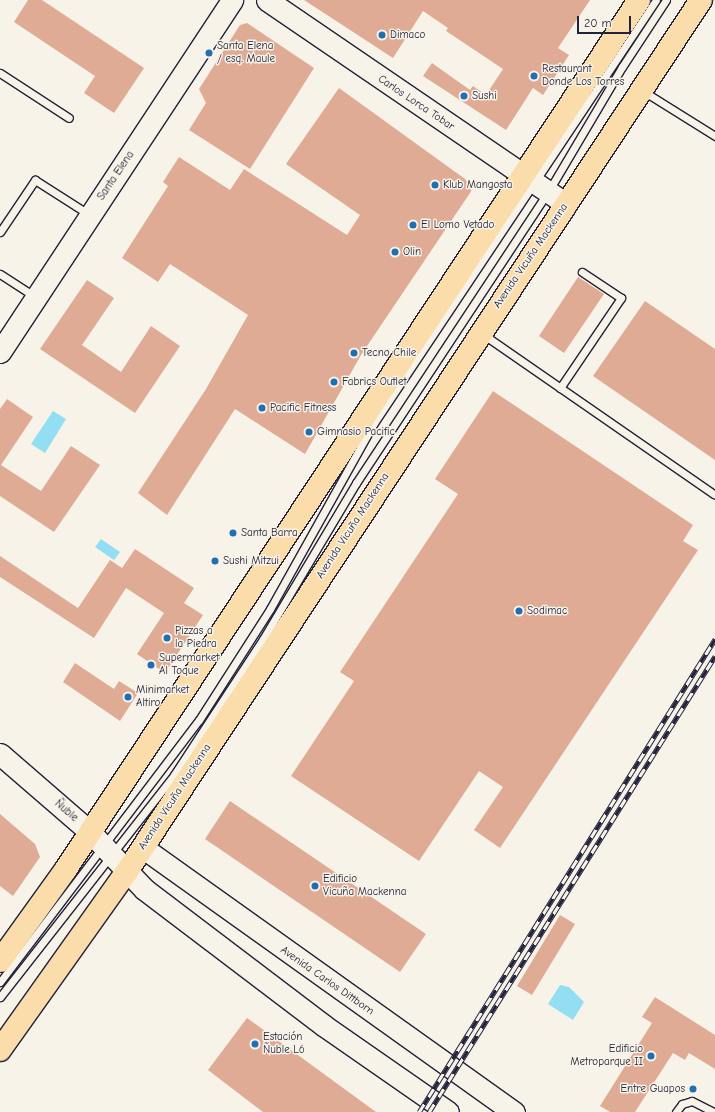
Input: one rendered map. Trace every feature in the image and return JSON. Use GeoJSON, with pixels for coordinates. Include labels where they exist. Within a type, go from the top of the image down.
{"type":"FeatureCollection","features":[{"type":"Feature","properties":{"kind":"main road","name":"Santa Elena"},"geometry":{"type":"LineString","coordinates":[[1,349],[232,0]]}},
{"type":"Feature","properties":{"kind":"main road","name":"Carlos Lorca Tobar"},"geometry":{"type":"LineString","coordinates":[[267,0],[566,204]]}},
{"type":"Feature","properties":{"kind":"main road","name":"Avenida Vicuña Mackenna"},"geometry":{"type":"LineString","coordinates":[[0,1050],[108,851],[535,183],[639,0]]}},
{"type":"Feature","properties":{"kind":"main road","name":"Avenida Vicuña Mackenna"},"geometry":{"type":"LineString","coordinates":[[0,961],[108,851],[137,839],[480,332],[701,0]]}},
{"type":"Feature","properties":{"kind":"main road","name":"Ñuble"},"geometry":{"type":"LineString","coordinates":[[0,754],[108,851]]}},
{"type":"Feature","properties":{"kind":"main road","name":"Avenida Carlos Dittborn"},"geometry":{"type":"LineString","coordinates":[[137,839],[514,1112]]}},
{"type":"Feature","properties":{"kind":"main road"},"geometry":{"type":"LineString","coordinates":[[108,851],[253,974],[448,1112]]}},
{"type":"Feature","properties":{"kind":"lane"},"geometry":{"type":"LineString","coordinates":[[0,997],[108,851],[184,742],[252,639],[374,423],[656,0]]}},
{"type":"Feature","properties":{"kind":"lane"},"geometry":{"type":"LineString","coordinates":[[137,839],[356,482],[535,183],[622,67],[666,0]]}},
{"type":"Feature","properties":{"kind":"lane"},"geometry":{"type":"LineString","coordinates":[[0,73],[69,118]]}},
{"type":"Feature","properties":{"kind":"lane"},"geometry":{"type":"LineString","coordinates":[[641,90],[715,136]]}},
{"type":"Feature","properties":{"kind":"lane"},"geometry":{"type":"LineString","coordinates":[[0,232],[35,180],[90,215]]}},
{"type":"Feature","properties":{"kind":"lane"},"geometry":{"type":"LineString","coordinates":[[560,388],[621,298],[582,272]]}},
{"type":"Feature","properties":{"kind":"lane"},"geometry":{"type":"LineString","coordinates":[[0,274],[36,297]]}},
{"type":"Feature","properties":{"kind":"lane"},"geometry":{"type":"LineString","coordinates":[[480,332],[714,494]]}},
{"type":"Feature","properties":{"kind":"lane"},"geometry":{"type":"LineString","coordinates":[[0,982],[108,851]]}},
{"type":"Feature","properties":{"kind":"lane"},"geometry":{"type":"LineString","coordinates":[[676,1112],[682,1104],[692,1101],[714,1112]]}},
{"type":"Feature","properties":{"kind":"water"},"geometry":{"type":"Polygon","coordinates":[[[53,411],[66,419],[45,453],[31,444],[53,411]]]}},
{"type":"Feature","properties":{"kind":"water"},"geometry":{"type":"Polygon","coordinates":[[[101,539],[120,552],[114,560],[95,547],[101,539]]]}},
{"type":"Feature","properties":{"kind":"water"},"geometry":{"type":"Polygon","coordinates":[[[560,985],[569,987],[584,1002],[573,1020],[548,1004],[560,985]]]}},
{"type":"Feature","properties":{"kind":"building"},"geometry":{"type":"Polygon","coordinates":[[[28,0],[42,0],[144,68],[114,113],[84,93],[95,76],[14,22],[28,0]]]}},
{"type":"Feature","properties":{"kind":"building"},"geometry":{"type":"Polygon","coordinates":[[[304,0],[590,0],[558,48],[569,55],[543,95],[533,88],[506,130],[423,76],[432,63],[470,90],[473,86],[486,95],[503,69],[446,31],[448,28],[423,11],[393,58],[304,0]]]}},
{"type":"Feature","properties":{"kind":"building"},"geometry":{"type":"Polygon","coordinates":[[[247,23],[314,68],[250,169],[189,130],[206,103],[199,89],[240,25],[247,23]]]}},
{"type":"Feature","properties":{"kind":"building"},"geometry":{"type":"Polygon","coordinates":[[[339,88],[465,179],[472,190],[361,355],[305,454],[235,409],[167,515],[138,493],[206,389],[248,315],[170,264],[158,282],[122,258],[168,186],[163,182],[179,157],[230,190],[244,169],[347,235],[360,215],[286,164],[339,88]]]}},
{"type":"Feature","properties":{"kind":"building"},"geometry":{"type":"Polygon","coordinates":[[[578,277],[604,294],[564,353],[539,336],[578,277]]]}},
{"type":"Feature","properties":{"kind":"building"},"geometry":{"type":"Polygon","coordinates":[[[87,280],[114,298],[82,345],[121,372],[151,326],[180,346],[135,413],[40,349],[87,280]]]}},
{"type":"Feature","properties":{"kind":"building"},"geometry":{"type":"Polygon","coordinates":[[[645,301],[715,349],[715,460],[593,376],[645,301]]]}},
{"type":"Feature","properties":{"kind":"building","name":"Sodimac"},"geometry":{"type":"Polygon","coordinates":[[[493,391],[693,525],[683,541],[698,550],[500,848],[474,830],[503,787],[479,771],[419,861],[291,776],[354,681],[340,672],[458,494],[435,479],[493,391]]]}},
{"type":"Feature","properties":{"kind":"building"},"geometry":{"type":"Polygon","coordinates":[[[7,399],[33,417],[1,465],[41,491],[71,446],[100,465],[54,532],[0,496],[0,409],[7,399]]]}},
{"type":"Feature","properties":{"kind":"building"},"geometry":{"type":"Polygon","coordinates":[[[135,549],[194,588],[184,603],[203,615],[165,673],[137,654],[164,613],[126,588],[94,638],[0,577],[0,556],[78,608],[110,560],[122,568],[135,549]]]}},
{"type":"Feature","properties":{"kind":"building"},"geometry":{"type":"Polygon","coordinates":[[[75,663],[114,689],[119,681],[138,693],[120,721],[63,682],[75,663]]]}},
{"type":"Feature","properties":{"kind":"building","name":"Edificio Vicuña Mackenna"},"geometry":{"type":"Polygon","coordinates":[[[230,801],[426,934],[400,972],[205,839],[230,801]]]}},
{"type":"Feature","properties":{"kind":"building"},"geometry":{"type":"Polygon","coordinates":[[[0,814],[35,844],[40,857],[13,896],[0,886],[0,814]]]}},
{"type":"Feature","properties":{"kind":"building"},"geometry":{"type":"Polygon","coordinates":[[[560,915],[575,924],[532,995],[517,986],[560,915]]]}},
{"type":"Feature","properties":{"kind":"building","name":"Edificio Metroparque II"},"geometry":{"type":"Polygon","coordinates":[[[655,997],[715,1035],[715,1069],[689,1053],[685,1060],[673,1053],[635,1112],[610,1112],[600,1106],[652,1023],[642,1017],[655,997]]]}},
{"type":"Feature","properties":{"kind":"building","name":"Estación Ñuble L6"},"geometry":{"type":"Polygon","coordinates":[[[247,1018],[376,1112],[263,1112],[208,1070],[247,1018]]]}},
{"type":"Feature","properties":{"kind":"railway"},"geometry":{"type":"LineString","coordinates":[[419,1112],[715,639]]}},
{"type":"Feature","properties":{"kind":"railway"},"geometry":{"type":"LineString","coordinates":[[429,1112],[715,656]]}},
{"type":"Feature","properties":{"kind":"place","name":"Dimaco"},"geometry":{"type":"Point","coordinates":[382,35]}},
{"type":"Feature","properties":{"kind":"place","name":"Santa Elena / esq. Maule"},"geometry":{"type":"Point","coordinates":[209,53]}},
{"type":"Feature","properties":{"kind":"place","name":"Restaurant Donde Los Torres"},"geometry":{"type":"Point","coordinates":[534,76]}},
{"type":"Feature","properties":{"kind":"place","name":"Sushi"},"geometry":{"type":"Point","coordinates":[464,96]}},
{"type":"Feature","properties":{"kind":"place","name":"Klub Mangosta"},"geometry":{"type":"Point","coordinates":[435,185]}},
{"type":"Feature","properties":{"kind":"place","name":"El Lomo Vetado"},"geometry":{"type":"Point","coordinates":[413,225]}},
{"type":"Feature","properties":{"kind":"place","name":"Olin"},"geometry":{"type":"Point","coordinates":[395,252]}},
{"type":"Feature","properties":{"kind":"place","name":"Tecno Chile"},"geometry":{"type":"Point","coordinates":[354,353]}},
{"type":"Feature","properties":{"kind":"place","name":"Fabrics Outlet"},"geometry":{"type":"Point","coordinates":[334,382]}},
{"type":"Feature","properties":{"kind":"place","name":"Pacific Fitness"},"geometry":{"type":"Point","coordinates":[262,408]}},
{"type":"Feature","properties":{"kind":"place","name":"Gimnasio Pacific"},"geometry":{"type":"Point","coordinates":[309,432]}},
{"type":"Feature","properties":{"kind":"place","name":"Santa Barra"},"geometry":{"type":"Point","coordinates":[233,533]}},
{"type":"Feature","properties":{"kind":"place","name":"Sushi Mitzui"},"geometry":{"type":"Point","coordinates":[215,561]}},
{"type":"Feature","properties":{"kind":"place","name":"Sodimac"},"geometry":{"type":"Point","coordinates":[519,611]}},
{"type":"Feature","properties":{"kind":"place","name":"Pizzas a la Piedra"},"geometry":{"type":"Point","coordinates":[167,638]}},
{"type":"Feature","properties":{"kind":"place","name":"Supermarket Al Toque"},"geometry":{"type":"Point","coordinates":[151,665]}},
{"type":"Feature","properties":{"kind":"place","name":"Minimarket Altiro"},"geometry":{"type":"Point","coordinates":[128,697]}},
{"type":"Feature","properties":{"kind":"place","name":"Edificio Vicuña Mackenna"},"geometry":{"type":"Point","coordinates":[315,886]}},
{"type":"Feature","properties":{"kind":"place","name":"Estación Ñuble L6"},"geometry":{"type":"Point","coordinates":[255,1044]}},
{"type":"Feature","properties":{"kind":"place","name":"Edificio Metroparque II"},"geometry":{"type":"Point","coordinates":[651,1056]}},
{"type":"Feature","properties":{"kind":"place","name":"Entre Guapos"},"geometry":{"type":"Point","coordinates":[693,1089]}}]}
